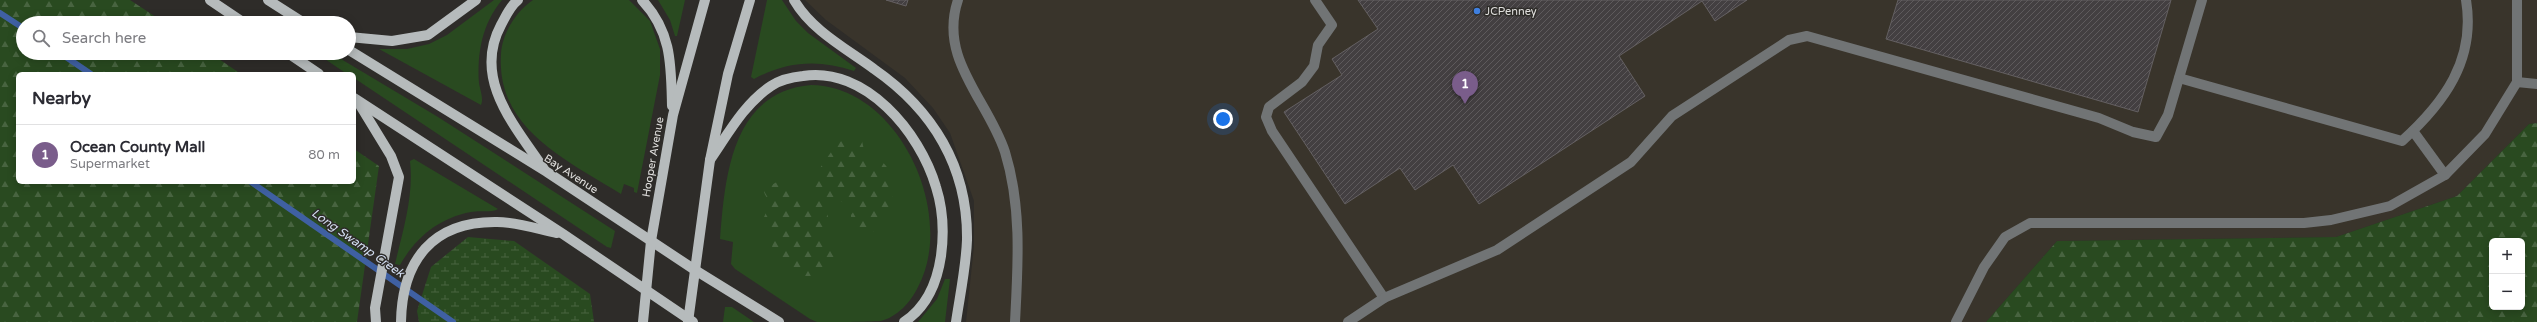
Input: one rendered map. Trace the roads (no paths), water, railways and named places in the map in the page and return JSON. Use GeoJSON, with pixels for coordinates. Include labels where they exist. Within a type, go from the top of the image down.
{"type":"FeatureCollection","features":[{"type":"Feature","properties":{"kind":"main road"},"geometry":{"type":"LineString","coordinates":[[210,0],[234,16]]}},
{"type":"Feature","properties":{"kind":"main road"},"geometry":{"type":"LineString","coordinates":[[268,0],[293,16]]}},
{"type":"Feature","properties":{"kind":"main road"},"geometry":{"type":"LineString","coordinates":[[356,38],[392,41],[428,35],[476,0]]}},
{"type":"Feature","properties":{"kind":"main road"},"geometry":{"type":"LineString","coordinates":[[518,0],[512,4],[495,37],[490,66],[495,87],[506,113],[547,172]]}},
{"type":"Feature","properties":{"kind":"main road"},"geometry":{"type":"LineString","coordinates":[[642,0],[656,15],[666,38],[670,60],[673,115]]}},
{"type":"Feature","properties":{"kind":"main road","name":"Hooper Avenue"},"geometry":{"type":"LineString","coordinates":[[643,322],[651,241],[673,115],[705,0]]}},
{"type":"Feature","properties":{"kind":"main road"},"geometry":{"type":"LineString","coordinates":[[690,321],[695,270],[710,160],[728,74],[750,0]]}},
{"type":"Feature","properties":{"kind":"main road"},"geometry":{"type":"LineString","coordinates":[[794,0],[821,31],[900,87],[924,112],[941,136],[965,204],[967,242],[956,322]]}},
{"type":"Feature","properties":{"kind":"main road","name":"Bay Avenue"},"geometry":{"type":"LineString","coordinates":[[356,54],[547,172],[695,270],[779,322]]}},
{"type":"Feature","properties":{"kind":"main road"},"geometry":{"type":"LineString","coordinates":[[298,60],[316,72]]}},
{"type":"Feature","properties":{"kind":"main road"},"geometry":{"type":"LineString","coordinates":[[710,160],[744,109],[771,86],[791,77],[816,74],[840,78],[861,87],[898,120],[914,140],[936,188],[942,222],[939,271],[930,296],[916,314],[904,322]]}},
{"type":"Feature","properties":{"kind":"main road"},"geometry":{"type":"LineString","coordinates":[[356,100],[646,289],[690,321]]}},
{"type":"Feature","properties":{"kind":"main road"},"geometry":{"type":"LineString","coordinates":[[356,101],[392,156],[399,177],[375,308],[376,322]]}},
{"type":"Feature","properties":{"kind":"main road"},"geometry":{"type":"LineString","coordinates":[[401,322],[401,300],[409,275],[420,253],[439,235],[466,224],[498,221],[563,234]]}},
{"type":"Feature","properties":{"kind":"lane"},"geometry":{"type":"LineString","coordinates":[[958,0],[954,12],[954,48],[962,71],[1004,151],[1014,196],[1017,248],[1015,322]]}},
{"type":"Feature","properties":{"kind":"lane"},"geometry":{"type":"LineString","coordinates":[[1315,0],[1332,25],[1318,45],[1314,66],[1302,82],[1268,107],[1266,117],[1272,131],[1384,298]]}},
{"type":"Feature","properties":{"kind":"lane"},"geometry":{"type":"LineString","coordinates":[[1348,322],[1384,298],[1497,250],[1631,162],[1672,116],[1789,40],[1807,36],[2099,118],[2134,132],[2156,137],[2168,114],[2202,0]]}},
{"type":"Feature","properties":{"kind":"lane"},"geometry":{"type":"LineString","coordinates":[[2179,78],[2402,141],[2425,121],[2450,88],[2466,50],[2466,0]]}},
{"type":"Feature","properties":{"kind":"lane"},"geometry":{"type":"LineString","coordinates":[[1956,322],[1984,268],[2005,237],[2030,223],[2296,223],[2331,220],[2390,206],[2445,175],[2485,134],[2517,82],[2517,0]]}},
{"type":"Feature","properties":{"kind":"lane"},"geometry":{"type":"LineString","coordinates":[[2517,82],[2537,84]]}},
{"type":"Feature","properties":{"kind":"lane"},"geometry":{"type":"LineString","coordinates":[[2413,131],[2445,175]]}},
{"type":"Feature","properties":{"kind":"waterway","name":"Long Swamp Creek"},"geometry":{"type":"LineString","coordinates":[[0,13],[16,23]]}},
{"type":"Feature","properties":{"kind":"waterway","name":"Long Swamp Creek"},"geometry":{"type":"LineString","coordinates":[[70,60],[88,72]]}},
{"type":"Feature","properties":{"kind":"waterway","name":"Long Swamp Creek"},"geometry":{"type":"LineString","coordinates":[[254,184],[453,322]]}},
{"type":"Feature","properties":{"kind":"place","name":"JCPenney"},"geometry":{"type":"Point","coordinates":[1477,11]}},
{"type":"Feature","properties":{"kind":"place","name":"Ocean County Mall"},"geometry":{"type":"Point","coordinates":[1465,104]}}]}
